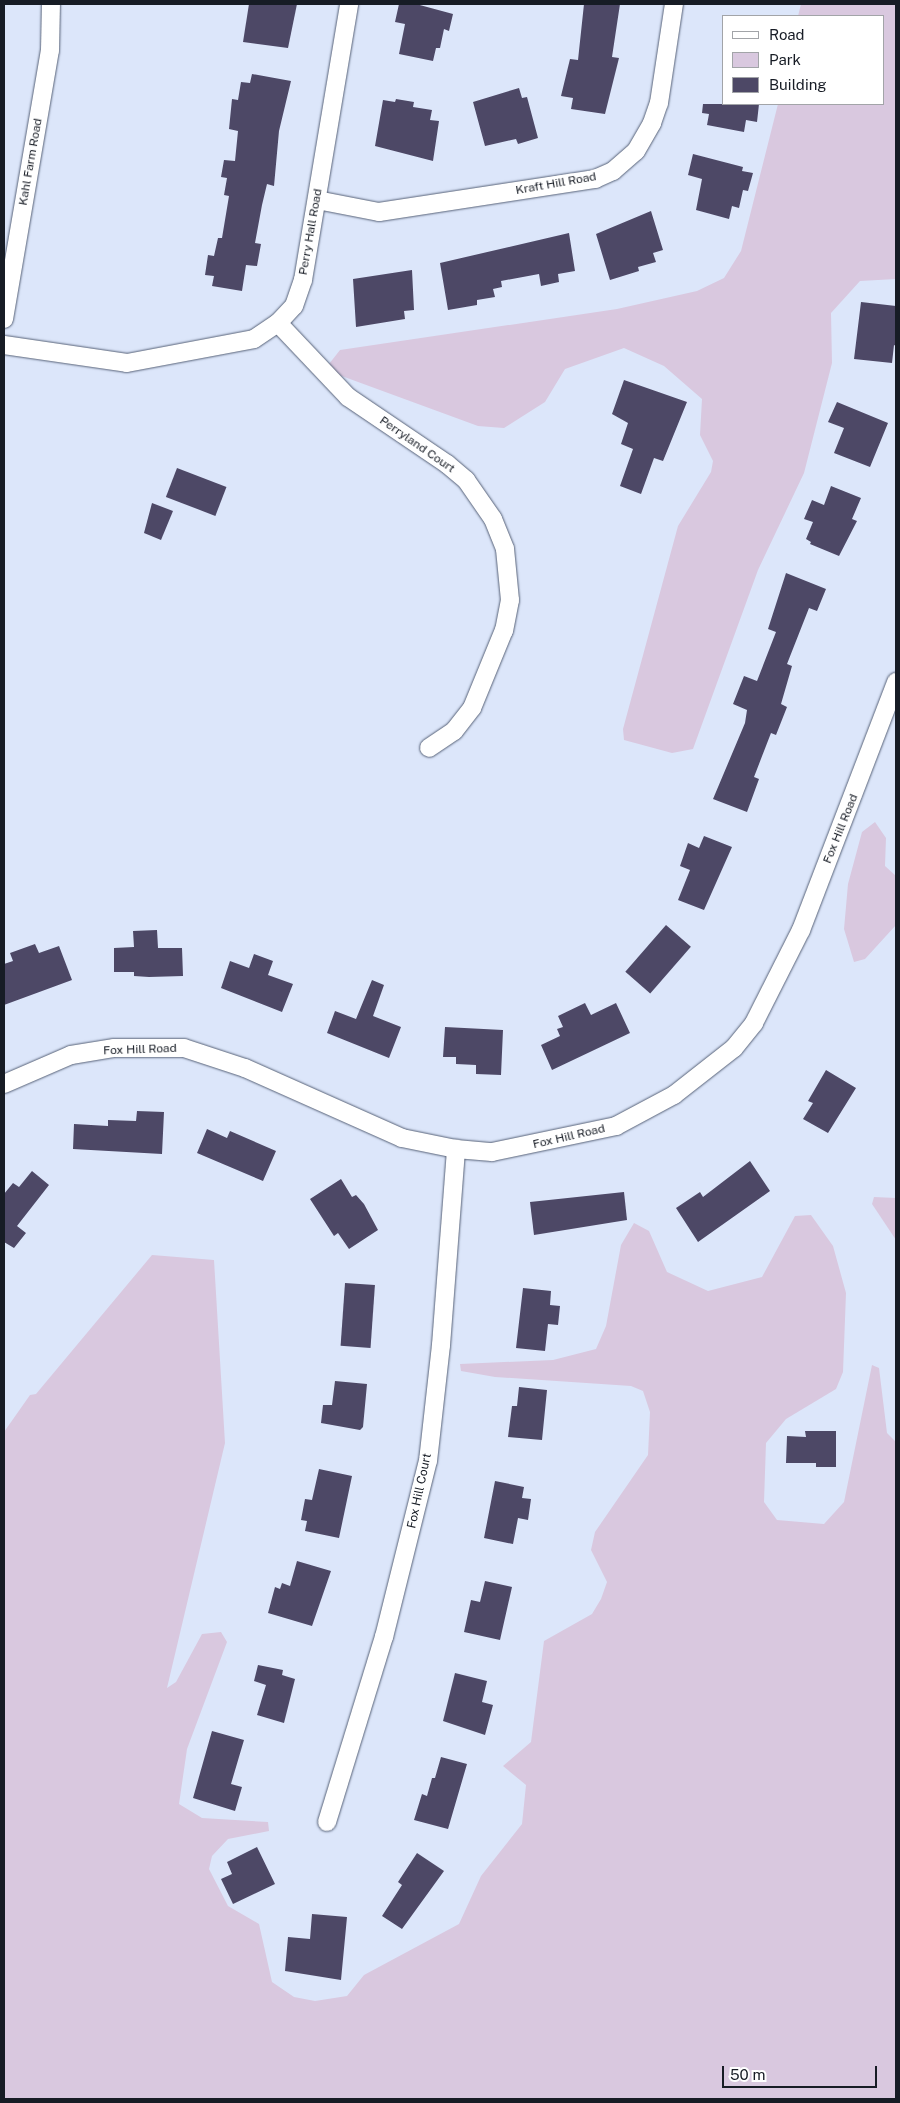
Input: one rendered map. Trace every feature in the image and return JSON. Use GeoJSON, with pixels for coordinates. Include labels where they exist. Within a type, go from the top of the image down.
{"type":"FeatureCollection","features":[{"type":"Feature","properties":{"kind":"street","name":"Kahl Farm Road"},"geometry":{"type":"LineString","coordinates":[[4,320],[50,50],[52,4]]}},
{"type":"Feature","properties":{"kind":"street","name":"Perry Hall Road"},"geometry":{"type":"LineString","coordinates":[[4,345],[127,363],[254,339],[278,323],[294,306],[303,280],[349,4]]}},
{"type":"Feature","properties":{"kind":"street","name":"Kraft Hill Road"},"geometry":{"type":"LineString","coordinates":[[317,200],[379,212],[595,179],[613,171],[636,151],[652,123],[659,102],[674,4]]}},
{"type":"Feature","properties":{"kind":"street","name":"Perryland Court"},"geometry":{"type":"LineString","coordinates":[[278,323],[348,397],[447,464],[466,480],[493,519],[505,549],[510,600],[504,630],[472,708],[454,732],[429,748]]}},
{"type":"Feature","properties":{"kind":"street","name":"Fox Hill Road"},"geometry":{"type":"LineString","coordinates":[[4,1084],[71,1055],[114,1048],[184,1048],[252,1071],[402,1138],[456,1149],[492,1152],[616,1126],[674,1095],[734,1048],[754,1023],[772,992],[801,930],[896,682]]}},
{"type":"Feature","properties":{"kind":"street","name":"Fox Hill Court"},"geometry":{"type":"LineString","coordinates":[[327,1822],[384,1637],[428,1461],[441,1346],[456,1149]]}},
{"type":"Feature","properties":{"kind":"green space"},"geometry":{"type":"Polygon","coordinates":[[[801,4],[896,4],[896,279],[860,281],[831,313],[832,363],[804,473],[758,570],[693,749],[672,753],[624,740],[623,729],[678,526],[711,472],[713,461],[700,435],[702,399],[664,366],[624,348],[565,369],[545,402],[504,428],[478,426],[339,375],[329,364],[340,350],[617,309],[697,291],[724,278],[741,251],[778,105],[885,105],[885,15],[798,15],[801,4]]]}},
{"type":"Feature","properties":{"kind":"green space"},"geometry":{"type":"Polygon","coordinates":[[[875,822],[886,838],[885,866],[896,876],[896,925],[865,959],[854,962],[844,929],[848,884],[862,832],[875,822]]]}},
{"type":"Feature","properties":{"kind":"green space"},"geometry":{"type":"Polygon","coordinates":[[[874,1197],[896,1198],[896,1240],[872,1204],[874,1197]]]}},
{"type":"Feature","properties":{"kind":"green space"},"geometry":{"type":"Polygon","coordinates":[[[811,1215],[833,1246],[846,1293],[843,1372],[836,1389],[786,1419],[766,1443],[764,1502],[777,1520],[824,1524],[844,1502],[872,1365],[879,1368],[887,1433],[896,1442],[896,2099],[4,2099],[4,1432],[30,1395],[36,1394],[152,1255],[214,1260],[225,1443],[167,1688],[176,1682],[202,1634],[221,1632],[227,1642],[187,1749],[179,1804],[202,1818],[268,1822],[269,1831],[228,1839],[212,1856],[209,1869],[228,1906],[259,1924],[272,1982],[294,1997],[315,2001],[347,1996],[364,1975],[459,1924],[481,1876],[522,1824],[526,1785],[503,1766],[531,1742],[544,1641],[592,1614],[601,1599],[607,1582],[591,1550],[595,1532],[648,1455],[650,1412],[643,1391],[631,1386],[495,1377],[461,1371],[460,1364],[553,1360],[596,1349],[606,1326],[621,1245],[634,1223],[649,1231],[667,1272],[708,1291],[762,1277],[795,1216],[811,1215]]]}},
{"type":"Feature","properties":{"kind":"building"},"geometry":{"type":"Polygon","coordinates":[[[249,4],[297,4],[288,48],[243,42],[249,4]]]}},
{"type":"Feature","properties":{"kind":"building"},"geometry":{"type":"Polygon","coordinates":[[[399,4],[416,4],[453,14],[449,31],[444,29],[440,48],[436,48],[433,61],[399,54],[405,24],[395,22],[399,4]]]}},
{"type":"Feature","properties":{"kind":"building"},"geometry":{"type":"Polygon","coordinates":[[[584,4],[620,4],[612,57],[619,58],[605,114],[571,109],[573,98],[561,96],[570,59],[578,60],[584,4]]]}},
{"type":"Feature","properties":{"kind":"building"},"geometry":{"type":"Polygon","coordinates":[[[252,74],[291,81],[279,131],[274,186],[267,184],[255,243],[261,244],[257,266],[246,265],[242,291],[212,286],[214,276],[205,275],[208,255],[214,256],[218,238],[222,238],[229,196],[224,195],[227,178],[221,177],[224,160],[235,161],[238,131],[229,129],[232,99],[238,100],[241,82],[250,83],[252,74]]]}},
{"type":"Feature","properties":{"kind":"building"},"geometry":{"type":"Polygon","coordinates":[[[519,88],[522,98],[527,97],[538,138],[518,144],[516,139],[485,146],[473,102],[519,88]]]}},
{"type":"Feature","properties":{"kind":"building"},"geometry":{"type":"Polygon","coordinates":[[[396,99],[414,102],[413,107],[432,110],[430,120],[439,121],[433,161],[375,146],[383,100],[395,102],[396,99]]]}},
{"type":"Feature","properties":{"kind":"building"},"geometry":{"type":"Polygon","coordinates":[[[703,104],[759,105],[757,122],[746,120],[744,132],[707,125],[709,114],[702,113],[703,104]]]}},
{"type":"Feature","properties":{"kind":"building"},"geometry":{"type":"Polygon","coordinates":[[[693,154],[743,167],[742,171],[753,173],[748,191],[743,190],[739,208],[732,206],[729,219],[696,210],[702,179],[688,175],[693,154]]]}},
{"type":"Feature","properties":{"kind":"building"},"geometry":{"type":"Polygon","coordinates":[[[651,211],[663,250],[653,253],[656,262],[638,267],[639,271],[610,280],[596,234],[651,211]]]}},
{"type":"Feature","properties":{"kind":"building"},"geometry":{"type":"Polygon","coordinates":[[[569,233],[575,271],[558,274],[559,282],[541,286],[539,274],[501,281],[502,287],[493,289],[495,297],[477,300],[477,305],[448,310],[440,263],[569,233]]]}},
{"type":"Feature","properties":{"kind":"building"},"geometry":{"type":"Polygon","coordinates":[[[412,270],[414,310],[404,311],[405,319],[356,327],[353,279],[412,270]]]}},
{"type":"Feature","properties":{"kind":"building"},"geometry":{"type":"Polygon","coordinates":[[[861,302],[896,306],[896,346],[894,345],[892,363],[854,359],[861,302]]]}},
{"type":"Feature","properties":{"kind":"building"},"geometry":{"type":"Polygon","coordinates":[[[624,380],[687,402],[663,461],[654,458],[641,494],[620,486],[633,449],[621,444],[628,423],[612,414],[624,380]]]}},
{"type":"Feature","properties":{"kind":"building"},"geometry":{"type":"Polygon","coordinates":[[[837,402],[888,423],[870,467],[834,453],[844,428],[828,422],[837,402]]]}},
{"type":"Feature","properties":{"kind":"building"},"geometry":{"type":"Polygon","coordinates":[[[177,468],[226,487],[215,516],[166,497],[177,468]]]}},
{"type":"Feature","properties":{"kind":"building"},"geometry":{"type":"Polygon","coordinates":[[[831,486],[861,498],[852,519],[857,521],[839,556],[810,544],[811,542],[806,539],[813,522],[804,519],[812,500],[824,505],[831,486]]]}},
{"type":"Feature","properties":{"kind":"building"},"geometry":{"type":"Polygon","coordinates":[[[152,503],[173,511],[161,540],[144,533],[152,503]]]}},
{"type":"Feature","properties":{"kind":"building"},"geometry":{"type":"Polygon","coordinates":[[[786,573],[826,589],[817,611],[809,608],[787,664],[792,666],[781,704],[787,707],[776,735],[771,733],[754,777],[759,779],[747,812],[713,799],[745,723],[747,710],[733,704],[744,676],[757,681],[776,632],[768,629],[786,573]]]}},
{"type":"Feature","properties":{"kind":"building"},"geometry":{"type":"Polygon","coordinates":[[[704,836],[732,847],[704,910],[678,900],[690,870],[680,866],[688,843],[699,848],[704,836]]]}},
{"type":"Feature","properties":{"kind":"building"},"geometry":{"type":"Polygon","coordinates":[[[666,925],[691,947],[650,993],[625,972],[666,925]]]}},
{"type":"Feature","properties":{"kind":"building"},"geometry":{"type":"Polygon","coordinates":[[[157,930],[158,948],[182,948],[183,976],[149,977],[134,976],[134,972],[114,972],[114,948],[134,947],[133,931],[157,930]]]}},
{"type":"Feature","properties":{"kind":"building"},"geometry":{"type":"Polygon","coordinates":[[[35,944],[39,953],[59,946],[72,980],[4,1005],[4,964],[13,961],[10,953],[35,944]]]}},
{"type":"Feature","properties":{"kind":"building"},"geometry":{"type":"Polygon","coordinates":[[[254,954],[273,961],[268,975],[293,984],[282,1012],[221,988],[230,961],[249,968],[254,954]]]}},
{"type":"Feature","properties":{"kind":"building"},"geometry":{"type":"Polygon","coordinates":[[[372,980],[384,985],[373,1016],[401,1027],[389,1058],[327,1033],[335,1011],[356,1019],[372,980]]]}},
{"type":"Feature","properties":{"kind":"building"},"geometry":{"type":"Polygon","coordinates":[[[585,1003],[591,1015],[616,1003],[630,1033],[552,1070],[541,1045],[560,1036],[557,1029],[563,1027],[558,1016],[585,1003]]]}},
{"type":"Feature","properties":{"kind":"building"},"geometry":{"type":"Polygon","coordinates":[[[445,1027],[503,1030],[501,1075],[476,1074],[476,1065],[456,1064],[456,1057],[443,1057],[445,1027]]]}},
{"type":"Feature","properties":{"kind":"building"},"geometry":{"type":"Polygon","coordinates":[[[826,1070],[856,1088],[828,1133],[803,1119],[813,1103],[808,1101],[826,1070]]]}},
{"type":"Feature","properties":{"kind":"building"},"geometry":{"type":"Polygon","coordinates":[[[137,1111],[164,1112],[162,1154],[73,1149],[74,1124],[108,1126],[108,1120],[136,1121],[137,1111]]]}},
{"type":"Feature","properties":{"kind":"building"},"geometry":{"type":"Polygon","coordinates":[[[207,1129],[227,1138],[230,1131],[276,1151],[263,1181],[197,1153],[207,1129]]]}},
{"type":"Feature","properties":{"kind":"building"},"geometry":{"type":"Polygon","coordinates":[[[750,1161],[770,1191],[698,1242],[676,1208],[700,1192],[703,1197],[750,1161]]]}},
{"type":"Feature","properties":{"kind":"building"},"geometry":{"type":"Polygon","coordinates":[[[32,1171],[49,1185],[17,1226],[26,1233],[14,1248],[4,1242],[4,1194],[13,1183],[19,1187],[32,1171]]]}},
{"type":"Feature","properties":{"kind":"building"},"geometry":{"type":"Polygon","coordinates":[[[341,1179],[352,1197],[356,1195],[364,1204],[378,1230],[349,1249],[338,1233],[334,1236],[310,1199],[341,1179]]]}},
{"type":"Feature","properties":{"kind":"building"},"geometry":{"type":"Polygon","coordinates":[[[624,1192],[627,1220],[534,1235],[530,1202],[624,1192]]]}},
{"type":"Feature","properties":{"kind":"building"},"geometry":{"type":"Polygon","coordinates":[[[345,1283],[375,1285],[371,1348],[341,1346],[345,1283]]]}},
{"type":"Feature","properties":{"kind":"building"},"geometry":{"type":"Polygon","coordinates":[[[523,1288],[551,1291],[550,1305],[560,1306],[558,1325],[548,1324],[545,1351],[516,1348],[523,1288]]]}},
{"type":"Feature","properties":{"kind":"building"},"geometry":{"type":"Polygon","coordinates":[[[335,1381],[367,1384],[363,1427],[360,1430],[321,1423],[323,1405],[332,1405],[335,1381]]]}},
{"type":"Feature","properties":{"kind":"building"},"geometry":{"type":"Polygon","coordinates":[[[519,1387],[547,1390],[542,1440],[508,1437],[512,1406],[517,1406],[519,1387]]]}},
{"type":"Feature","properties":{"kind":"building"},"geometry":{"type":"Polygon","coordinates":[[[805,1431],[836,1431],[836,1467],[816,1467],[816,1463],[786,1463],[787,1436],[806,1437],[805,1431]]]}},
{"type":"Feature","properties":{"kind":"building"},"geometry":{"type":"Polygon","coordinates":[[[319,1469],[352,1476],[339,1538],[305,1531],[307,1521],[301,1520],[305,1499],[312,1500],[319,1469]]]}},
{"type":"Feature","properties":{"kind":"building"},"geometry":{"type":"Polygon","coordinates":[[[495,1481],[524,1487],[522,1498],[531,1499],[528,1520],[518,1518],[513,1544],[484,1538],[495,1481]]]}},
{"type":"Feature","properties":{"kind":"building"},"geometry":{"type":"Polygon","coordinates":[[[297,1561],[331,1571],[312,1626],[268,1613],[275,1587],[280,1589],[282,1583],[290,1586],[297,1561]]]}},
{"type":"Feature","properties":{"kind":"building"},"geometry":{"type":"Polygon","coordinates":[[[485,1581],[512,1587],[500,1640],[464,1632],[471,1600],[480,1602],[485,1581]]]}},
{"type":"Feature","properties":{"kind":"building"},"geometry":{"type":"Polygon","coordinates":[[[258,1665],[283,1670],[282,1675],[295,1679],[284,1723],[257,1715],[266,1685],[254,1681],[258,1665]]]}},
{"type":"Feature","properties":{"kind":"building"},"geometry":{"type":"Polygon","coordinates":[[[455,1673],[487,1681],[482,1702],[493,1705],[485,1735],[443,1721],[455,1673]]]}},
{"type":"Feature","properties":{"kind":"building"},"geometry":{"type":"Polygon","coordinates":[[[212,1731],[244,1740],[231,1784],[242,1787],[235,1811],[193,1798],[212,1731]]]}},
{"type":"Feature","properties":{"kind":"building"},"geometry":{"type":"Polygon","coordinates":[[[441,1757],[467,1764],[448,1829],[414,1820],[422,1794],[427,1796],[441,1757]]]}},
{"type":"Feature","properties":{"kind":"building"},"geometry":{"type":"Polygon","coordinates":[[[257,1847],[275,1884],[233,1904],[221,1879],[232,1874],[227,1862],[257,1847]]]}},
{"type":"Feature","properties":{"kind":"building"},"geometry":{"type":"Polygon","coordinates":[[[417,1853],[444,1871],[402,1929],[382,1916],[402,1885],[398,1882],[417,1853]]]}},
{"type":"Feature","properties":{"kind":"building"},"geometry":{"type":"Polygon","coordinates":[[[312,1914],[347,1917],[341,1980],[285,1971],[288,1937],[310,1939],[312,1914]]]}}]}
